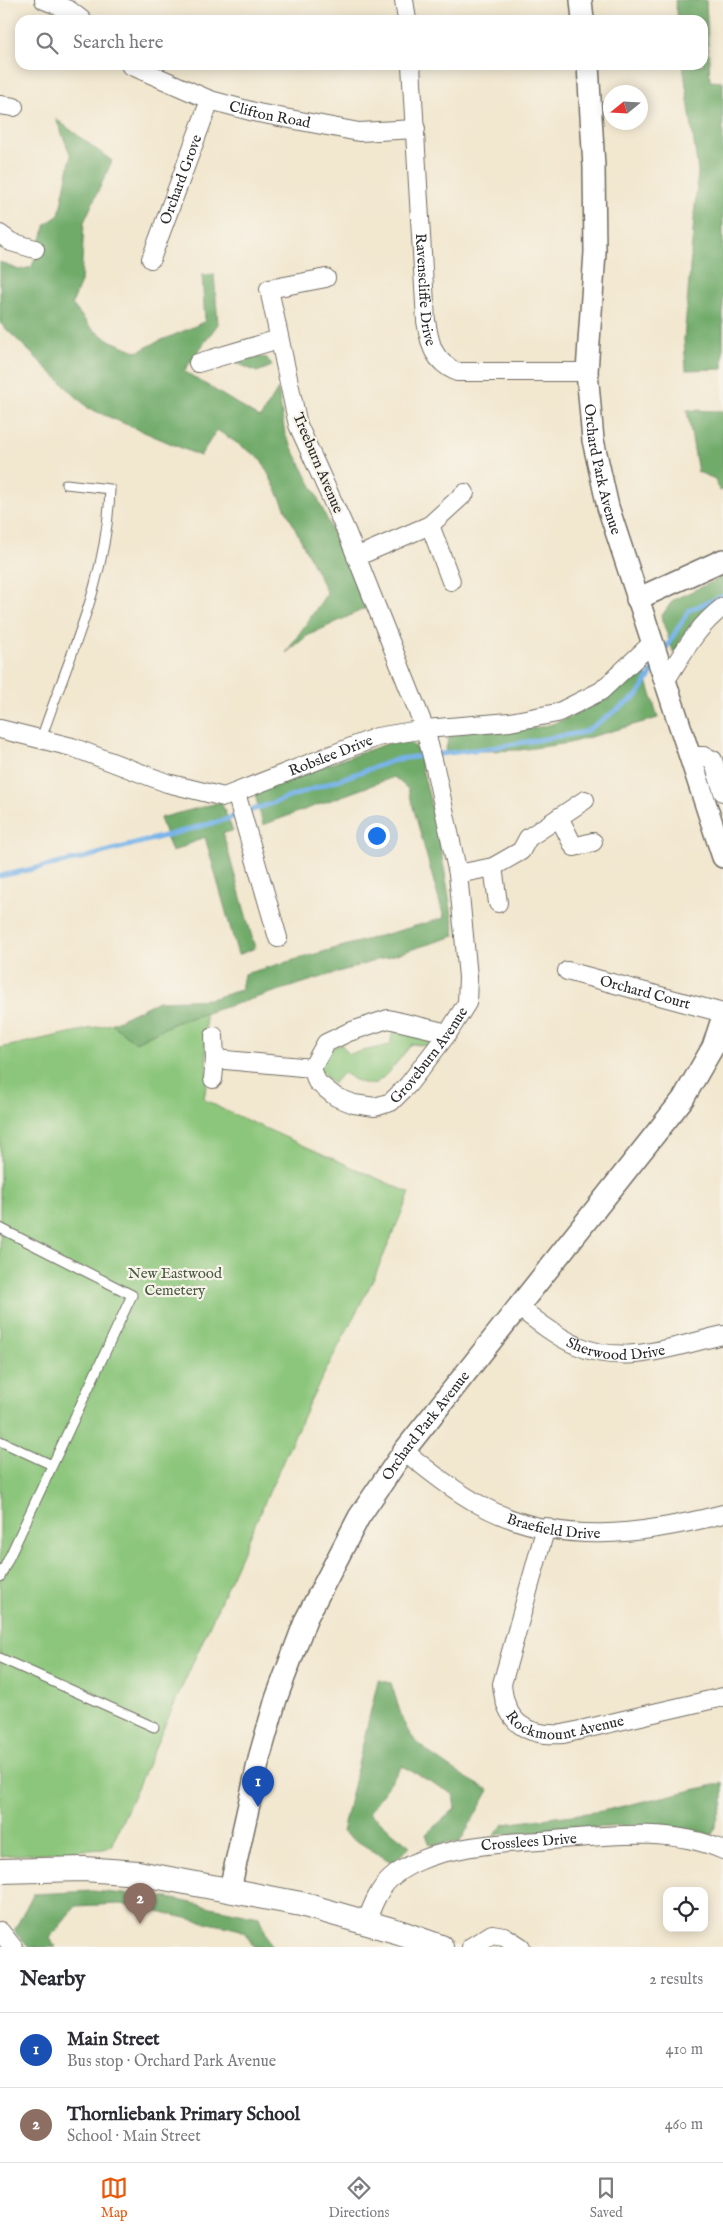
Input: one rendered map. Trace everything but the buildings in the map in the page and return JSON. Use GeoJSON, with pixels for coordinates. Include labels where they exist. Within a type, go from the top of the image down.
{"type":"FeatureCollection","features":[{"type":"Feature","properties":{"kind":"main road"},"geometry":{"type":"LineString","coordinates":[[0,1871],[109,1870],[230,1889],[301,1904],[366,1922],[437,1946]]}},
{"type":"Feature","properties":{"kind":"street"},"geometry":{"type":"LineString","coordinates":[[44,0],[75,10]]}},
{"type":"Feature","properties":{"kind":"street"},"geometry":{"type":"LineString","coordinates":[[404,0],[406,15]]}},
{"type":"Feature","properties":{"kind":"street"},"geometry":{"type":"LineString","coordinates":[[581,0],[582,15]]}},
{"type":"Feature","properties":{"kind":"street","name":"Clifton Road"},"geometry":{"type":"LineString","coordinates":[[141,70],[210,100],[258,114],[359,132],[416,130]]}},
{"type":"Feature","properties":{"kind":"street","name":"Ravenscliffe Drive"},"geometry":{"type":"LineString","coordinates":[[411,70],[426,321],[430,344],[443,366],[457,372],[587,372]]}},
{"type":"Feature","properties":{"kind":"street","name":"Orchard Park Avenue"},"geometry":{"type":"LineString","coordinates":[[588,70],[594,167],[595,252],[587,372],[595,450],[608,508],[723,857]]}},
{"type":"Feature","properties":{"kind":"street","name":"Orchard Grove"},"geometry":{"type":"LineString","coordinates":[[152,259],[210,100]]}},
{"type":"Feature","properties":{"kind":"street"},"geometry":{"type":"LineString","coordinates":[[0,234],[11,242],[35,249]]}},
{"type":"Feature","properties":{"kind":"street","name":"Treeburn Avenue"},"geometry":{"type":"LineString","coordinates":[[326,278],[268,289],[298,425],[356,557],[424,729]]}},
{"type":"Feature","properties":{"kind":"street"},"geometry":{"type":"LineString","coordinates":[[198,363],[279,339]]}},
{"type":"Feature","properties":{"kind":"street"},"geometry":{"type":"LineString","coordinates":[[356,557],[430,525],[465,493]]}},
{"type":"Feature","properties":{"kind":"street"},"geometry":{"type":"LineString","coordinates":[[430,525],[451,581]]}},
{"type":"Feature","properties":{"kind":"street"},"geometry":{"type":"LineString","coordinates":[[637,599],[723,560]]}},
{"type":"Feature","properties":{"kind":"street","name":"Robslee Drive"},"geometry":{"type":"LineString","coordinates":[[0,729],[72,747],[167,783],[224,797],[377,737],[424,729],[510,722],[557,713],[658,663],[723,607]]}},
{"type":"Feature","properties":{"kind":"street","name":"Groveburn Avenue"},"geometry":{"type":"LineString","coordinates":[[312,1068],[317,1082],[336,1097],[354,1104],[375,1107],[392,1102],[408,1085],[448,1033],[467,1003],[468,977],[458,874],[435,768],[424,729]]}},
{"type":"Feature","properties":{"kind":"street"},"geometry":{"type":"LineString","coordinates":[[689,756],[704,756],[713,760],[723,792]]}},
{"type":"Feature","properties":{"kind":"street"},"geometry":{"type":"LineString","coordinates":[[236,793],[278,938]]}},
{"type":"Feature","properties":{"kind":"street"},"geometry":{"type":"LineString","coordinates":[[458,874],[493,867],[521,851],[528,838],[585,800]]}},
{"type":"Feature","properties":{"kind":"street"},"geometry":{"type":"LineString","coordinates":[[559,817],[574,847],[593,842]]}},
{"type":"Feature","properties":{"kind":"street"},"geometry":{"type":"LineString","coordinates":[[493,867],[498,903]]}},
{"type":"Feature","properties":{"kind":"street","name":"Orchard Court"},"geometry":{"type":"LineString","coordinates":[[567,971],[723,1015]]}},
{"type":"Feature","properties":{"kind":"street","name":"Orchard Park Avenue"},"geometry":{"type":"LineString","coordinates":[[230,1889],[260,1756],[292,1654],[306,1619],[347,1540],[378,1487],[404,1451],[683,1099],[713,1047],[723,1015]]}},
{"type":"Feature","properties":{"kind":"street"},"geometry":{"type":"LineString","coordinates":[[215,1059],[312,1068],[326,1043],[349,1032],[388,1019],[448,1033]]}},
{"type":"Feature","properties":{"kind":"street"},"geometry":{"type":"LineString","coordinates":[[213,1079],[215,1059],[214,1036]]}},
{"type":"Feature","properties":{"kind":"street","name":"Sherwood Drive"},"geometry":{"type":"LineString","coordinates":[[518,1307],[574,1344],[604,1355],[624,1357],[723,1335]]}},
{"type":"Feature","properties":{"kind":"street","name":"Braefield Drive"},"geometry":{"type":"LineString","coordinates":[[404,1451],[441,1480],[483,1506],[505,1516],[546,1528],[570,1532],[623,1534],[685,1524],[723,1514]]}},
{"type":"Feature","properties":{"kind":"street","name":"Rockmount Avenue"},"geometry":{"type":"LineString","coordinates":[[546,1528],[502,1684],[505,1705],[519,1725],[542,1734],[563,1734],[723,1697]]}},
{"type":"Feature","properties":{"kind":"street","name":"Crosslees Drive"},"geometry":{"type":"LineString","coordinates":[[366,1922],[378,1894],[390,1879],[419,1861],[452,1850],[484,1845],[658,1836],[686,1839],[723,1850]]}},
{"type":"Feature","properties":{"kind":"street"},"geometry":{"type":"LineString","coordinates":[[0,1931],[13,1947]]}},
{"type":"Feature","properties":{"kind":"street"},"geometry":{"type":"LineString","coordinates":[[471,1947],[492,1934],[504,1936],[521,1947]]}},
{"type":"Feature","properties":{"kind":"lane"},"geometry":{"type":"LineString","coordinates":[[41,739],[86,618],[102,564],[109,525],[110,489],[66,484]]}},
{"type":"Feature","properties":{"kind":"lane"},"geometry":{"type":"LineString","coordinates":[[0,1228],[132,1295],[0,1577]]}},
{"type":"Feature","properties":{"kind":"lane"},"geometry":{"type":"LineString","coordinates":[[0,1441],[52,1465]]}},
{"type":"Feature","properties":{"kind":"lane"},"geometry":{"type":"LineString","coordinates":[[0,1658],[154,1727]]}},
{"type":"Feature","properties":{"kind":"green space"},"geometry":{"type":"Polygon","coordinates":[[[675,0],[706,0],[707,15],[677,15],[675,0]]]}},
{"type":"Feature","properties":{"kind":"green space"},"geometry":{"type":"Polygon","coordinates":[[[708,40],[710,81],[723,82],[723,369],[686,370],[684,340],[698,171],[684,70],[708,70],[708,40]]]}},
{"type":"Feature","properties":{"kind":"green space"},"geometry":{"type":"Polygon","coordinates":[[[56,119],[112,161],[84,222],[81,282],[72,304],[92,329],[111,341],[138,352],[205,321],[202,275],[214,274],[218,324],[184,371],[260,418],[278,389],[285,434],[316,494],[366,608],[307,636],[286,653],[327,593],[261,459],[217,430],[200,456],[88,408],[0,323],[0,262],[19,270],[32,267],[46,224],[59,215],[71,156],[56,119]]]}},
{"type":"Feature","properties":{"kind":"green space"},"geometry":{"type":"Polygon","coordinates":[[[258,357],[267,358],[272,366],[257,372],[232,361],[258,357]]]}},
{"type":"Feature","properties":{"kind":"green space"},"geometry":{"type":"Polygon","coordinates":[[[687,410],[723,411],[723,490],[720,491],[715,479],[698,472],[687,410]]]}},
{"type":"Feature","properties":{"kind":"green space"},"geometry":{"type":"Polygon","coordinates":[[[723,577],[723,599],[706,610],[693,622],[674,654],[661,617],[673,600],[723,577]]]}},
{"type":"Feature","properties":{"kind":"green space"},"geometry":{"type":"Polygon","coordinates":[[[641,670],[644,670],[658,718],[569,743],[520,750],[445,752],[450,733],[457,730],[522,730],[560,721],[592,705],[641,670]]]}},
{"type":"Feature","properties":{"kind":"green space"},"geometry":{"type":"Polygon","coordinates":[[[405,741],[416,747],[422,770],[439,841],[455,936],[174,1023],[135,1042],[111,1024],[158,1001],[210,999],[241,990],[244,974],[444,918],[408,789],[394,777],[263,825],[254,791],[386,744],[405,741]]]}},
{"type":"Feature","properties":{"kind":"green space"},"geometry":{"type":"Polygon","coordinates":[[[221,802],[233,831],[223,833],[255,948],[238,955],[205,837],[172,852],[160,818],[221,802]]]}},
{"type":"Feature","properties":{"kind":"green space","name":"New Eastwood Cemetery"},"geometry":{"type":"Polygon","coordinates":[[[205,1013],[207,1080],[204,1099],[222,1109],[410,1193],[374,1278],[309,1403],[111,1846],[103,1849],[0,1856],[0,1048],[111,1024],[136,1042],[174,1023],[205,1013]]]}},
{"type":"Feature","properties":{"kind":"green space"},"geometry":{"type":"Polygon","coordinates":[[[393,1030],[418,1032],[430,1042],[427,1046],[412,1044],[388,1073],[377,1082],[365,1084],[343,1073],[333,1084],[319,1068],[324,1053],[341,1044],[349,1054],[390,1045],[393,1030]]]}},
{"type":"Feature","properties":{"kind":"green space"},"geometry":{"type":"Polygon","coordinates":[[[378,1680],[391,1683],[404,1723],[410,1734],[425,1749],[470,1780],[489,1790],[460,1842],[430,1845],[426,1834],[455,1809],[453,1794],[402,1766],[369,1813],[410,1846],[393,1863],[342,1832],[378,1680]]]}},
{"type":"Feature","properties":{"kind":"green space"},"geometry":{"type":"Polygon","coordinates":[[[723,1783],[723,1803],[712,1835],[682,1828],[650,1824],[494,1835],[504,1824],[602,1811],[723,1783]]]}},
{"type":"Feature","properties":{"kind":"green space"},"geometry":{"type":"Polygon","coordinates":[[[93,1891],[168,1898],[259,1917],[272,1947],[254,1947],[245,1933],[237,1929],[121,1904],[76,1906],[50,1938],[55,1947],[28,1947],[14,1931],[33,1894],[93,1891]]]}},
{"type":"Feature","properties":{"kind":"waterway"},"geometry":{"type":"LineString","coordinates":[[663,653],[689,610],[723,596]]}},
{"type":"Feature","properties":{"kind":"waterway"},"geometry":{"type":"LineString","coordinates":[[0,876],[79,859],[224,820],[398,759],[490,748],[585,732],[638,695],[654,669]]}},
{"type":"Feature","properties":{"kind":"place","name":"Main Street"},"geometry":{"type":"Point","coordinates":[258,1807]}},
{"type":"Feature","properties":{"kind":"place","name":"Thornliebank Primary School"},"geometry":{"type":"Point","coordinates":[140,1924]}}]}
